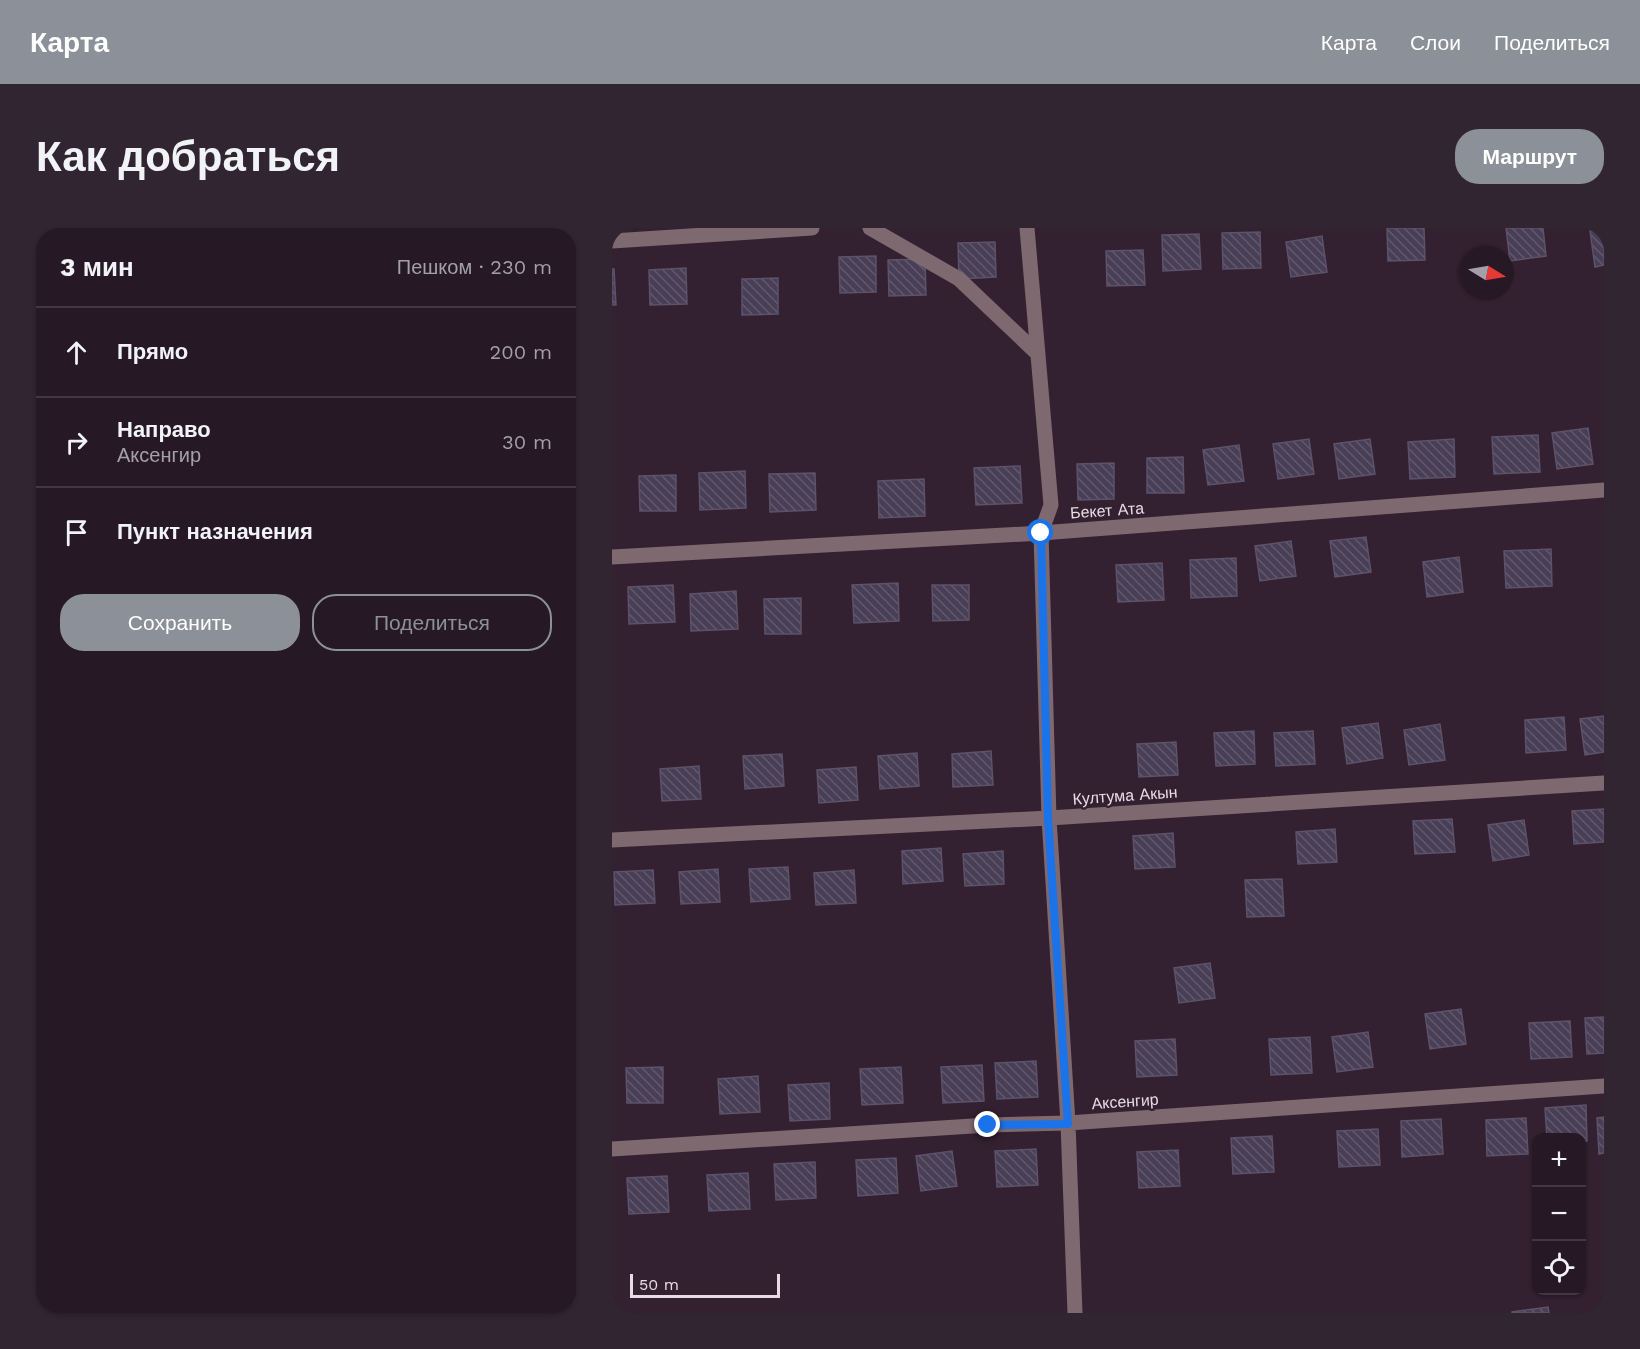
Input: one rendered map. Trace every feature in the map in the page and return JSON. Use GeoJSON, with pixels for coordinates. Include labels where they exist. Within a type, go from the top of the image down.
{"type":"FeatureCollection","features":[{"type":"Feature","properties":{"kind":"street"},"geometry":{"type":"LineString","coordinates":[[612,241],[812,228]]}},
{"type":"Feature","properties":{"kind":"street"},"geometry":{"type":"LineString","coordinates":[[870,228],[959,279],[1038,354]]}},
{"type":"Feature","properties":{"kind":"street"},"geometry":{"type":"LineString","coordinates":[[1027,228],[1051,505],[1041,533],[1048,818],[1068,1124],[1075,1313]]}},
{"type":"Feature","properties":{"kind":"street","name":"Бекет Ата"},"geometry":{"type":"LineString","coordinates":[[612,557],[1041,533],[1604,490]]}},
{"type":"Feature","properties":{"kind":"street","name":"Култума Акын"},"geometry":{"type":"LineString","coordinates":[[612,840],[1048,818],[1604,783]]}},
{"type":"Feature","properties":{"kind":"street","name":"Аксенгир"},"geometry":{"type":"LineString","coordinates":[[612,1149],[988,1125],[1068,1124],[1604,1086]]}},
{"type":"Feature","properties":{"kind":"building"},"geometry":{"type":"Polygon","coordinates":[[[1387,228],[1424,228],[1425,260],[1388,261],[1387,228]]]}},
{"type":"Feature","properties":{"kind":"building"},"geometry":{"type":"Polygon","coordinates":[[[1506,228],[1543,228],[1546,256],[1514,260],[1514,246],[1508,246],[1506,228]]]}},
{"type":"Feature","properties":{"kind":"building"},"geometry":{"type":"Polygon","coordinates":[[[1604,230],[1604,265],[1595,267],[1590,231],[1604,230]]]}},
{"type":"Feature","properties":{"kind":"building"},"geometry":{"type":"Polygon","coordinates":[[[1260,232],[1261,268],[1223,269],[1222,233],[1260,232]]]}},
{"type":"Feature","properties":{"kind":"building"},"geometry":{"type":"Polygon","coordinates":[[[1199,234],[1201,269],[1163,271],[1162,235],[1199,234]]]}},
{"type":"Feature","properties":{"kind":"building"},"geometry":{"type":"Polygon","coordinates":[[[1322,236],[1327,272],[1291,277],[1286,242],[1322,236]]]}},
{"type":"Feature","properties":{"kind":"building"},"geometry":{"type":"Polygon","coordinates":[[[995,242],[996,277],[959,279],[958,243],[995,242]]]}},
{"type":"Feature","properties":{"kind":"building"},"geometry":{"type":"Polygon","coordinates":[[[1143,250],[1145,285],[1107,286],[1106,251],[1143,250]]]}},
{"type":"Feature","properties":{"kind":"building"},"geometry":{"type":"Polygon","coordinates":[[[876,256],[876,292],[840,293],[839,257],[876,256]]]}},
{"type":"Feature","properties":{"kind":"building"},"geometry":{"type":"Polygon","coordinates":[[[925,259],[926,295],[889,296],[888,260],[925,259]]]}},
{"type":"Feature","properties":{"kind":"building"},"geometry":{"type":"Polygon","coordinates":[[[686,268],[687,304],[650,305],[649,270],[686,268]]]}},
{"type":"Feature","properties":{"kind":"building"},"geometry":{"type":"Polygon","coordinates":[[[612,269],[614,269],[616,305],[612,305],[612,269]]]}},
{"type":"Feature","properties":{"kind":"building"},"geometry":{"type":"Polygon","coordinates":[[[778,278],[778,314],[742,315],[742,279],[778,278]]]}},
{"type":"Feature","properties":{"kind":"building"},"geometry":{"type":"Polygon","coordinates":[[[1588,428],[1593,464],[1557,469],[1552,433],[1588,428]]]}},
{"type":"Feature","properties":{"kind":"building"},"geometry":{"type":"Polygon","coordinates":[[[1538,435],[1540,472],[1494,474],[1492,437],[1538,435]]]}},
{"type":"Feature","properties":{"kind":"building"},"geometry":{"type":"Polygon","coordinates":[[[1309,439],[1314,474],[1278,479],[1273,444],[1309,439]]]}},
{"type":"Feature","properties":{"kind":"building"},"geometry":{"type":"Polygon","coordinates":[[[1370,439],[1375,474],[1339,479],[1334,444],[1370,439]]]}},
{"type":"Feature","properties":{"kind":"building"},"geometry":{"type":"Polygon","coordinates":[[[1454,439],[1455,477],[1410,479],[1408,442],[1454,439]]]}},
{"type":"Feature","properties":{"kind":"building"},"geometry":{"type":"Polygon","coordinates":[[[1239,445],[1244,481],[1208,485],[1203,450],[1239,445]]]}},
{"type":"Feature","properties":{"kind":"building"},"geometry":{"type":"Polygon","coordinates":[[[1183,457],[1184,493],[1147,493],[1147,458],[1183,457]]]}},
{"type":"Feature","properties":{"kind":"building"},"geometry":{"type":"Polygon","coordinates":[[[1114,463],[1114,499],[1078,500],[1077,464],[1114,463]]]}},
{"type":"Feature","properties":{"kind":"building"},"geometry":{"type":"Polygon","coordinates":[[[1020,466],[1022,503],[976,505],[974,468],[1020,466]]]}},
{"type":"Feature","properties":{"kind":"building"},"geometry":{"type":"Polygon","coordinates":[[[745,471],[746,508],[700,510],[699,473],[745,471]]]}},
{"type":"Feature","properties":{"kind":"building"},"geometry":{"type":"Polygon","coordinates":[[[815,473],[816,510],[770,512],[769,474],[815,473]]]}},
{"type":"Feature","properties":{"kind":"building"},"geometry":{"type":"Polygon","coordinates":[[[676,475],[676,511],[640,511],[639,476],[676,475]]]}},
{"type":"Feature","properties":{"kind":"building"},"geometry":{"type":"Polygon","coordinates":[[[924,479],[925,516],[879,518],[878,481],[924,479]]]}},
{"type":"Feature","properties":{"kind":"building"},"geometry":{"type":"Polygon","coordinates":[[[1366,537],[1371,572],[1335,577],[1330,541],[1366,537]]]}},
{"type":"Feature","properties":{"kind":"building"},"geometry":{"type":"Polygon","coordinates":[[[1291,541],[1296,576],[1260,581],[1255,546],[1291,541]]]}},
{"type":"Feature","properties":{"kind":"building"},"geometry":{"type":"Polygon","coordinates":[[[1551,549],[1552,586],[1506,588],[1504,551],[1551,549]]]}},
{"type":"Feature","properties":{"kind":"building"},"geometry":{"type":"Polygon","coordinates":[[[1459,557],[1463,592],[1427,597],[1423,562],[1459,557]]]}},
{"type":"Feature","properties":{"kind":"building"},"geometry":{"type":"Polygon","coordinates":[[[1236,558],[1237,596],[1191,598],[1190,560],[1236,558]]]}},
{"type":"Feature","properties":{"kind":"building"},"geometry":{"type":"Polygon","coordinates":[[[1162,563],[1164,600],[1118,602],[1116,565],[1162,563]]]}},
{"type":"Feature","properties":{"kind":"building"},"geometry":{"type":"Polygon","coordinates":[[[898,583],[899,621],[854,623],[852,585],[898,583]]]}},
{"type":"Feature","properties":{"kind":"building"},"geometry":{"type":"Polygon","coordinates":[[[673,585],[675,622],[629,624],[628,587],[673,585]]]}},
{"type":"Feature","properties":{"kind":"building"},"geometry":{"type":"Polygon","coordinates":[[[932,585],[969,585],[969,620],[933,621],[932,585]]]}},
{"type":"Feature","properties":{"kind":"building"},"geometry":{"type":"Polygon","coordinates":[[[736,591],[738,629],[691,631],[690,594],[736,591]]]}},
{"type":"Feature","properties":{"kind":"building"},"geometry":{"type":"Polygon","coordinates":[[[801,598],[801,634],[765,634],[764,599],[801,598]]]}},
{"type":"Feature","properties":{"kind":"building"},"geometry":{"type":"Polygon","coordinates":[[[1604,716],[1604,752],[1585,755],[1580,719],[1604,716]]]}},
{"type":"Feature","properties":{"kind":"building"},"geometry":{"type":"Polygon","coordinates":[[[1564,717],[1566,750],[1526,753],[1525,720],[1564,717]]]}},
{"type":"Feature","properties":{"kind":"building"},"geometry":{"type":"Polygon","coordinates":[[[1378,723],[1383,758],[1347,764],[1342,728],[1378,723]]]}},
{"type":"Feature","properties":{"kind":"building"},"geometry":{"type":"Polygon","coordinates":[[[1440,724],[1445,760],[1409,765],[1404,730],[1440,724]]]}},
{"type":"Feature","properties":{"kind":"building"},"geometry":{"type":"Polygon","coordinates":[[[1254,731],[1255,764],[1216,766],[1214,733],[1254,731]]]}},
{"type":"Feature","properties":{"kind":"building"},"geometry":{"type":"Polygon","coordinates":[[[1313,731],[1315,764],[1276,766],[1274,733],[1313,731]]]}},
{"type":"Feature","properties":{"kind":"building"},"geometry":{"type":"Polygon","coordinates":[[[1176,742],[1178,775],[1139,777],[1137,744],[1176,742]]]}},
{"type":"Feature","properties":{"kind":"building"},"geometry":{"type":"Polygon","coordinates":[[[991,751],[993,785],[953,787],[952,754],[991,751]]]}},
{"type":"Feature","properties":{"kind":"building"},"geometry":{"type":"Polygon","coordinates":[[[917,753],[919,786],[880,789],[878,756],[917,753]]]}},
{"type":"Feature","properties":{"kind":"building"},"geometry":{"type":"Polygon","coordinates":[[[782,754],[784,786],[745,789],[743,756],[782,754]]]}},
{"type":"Feature","properties":{"kind":"building"},"geometry":{"type":"Polygon","coordinates":[[[699,766],[701,799],[662,801],[660,769],[699,766]]]}},
{"type":"Feature","properties":{"kind":"building"},"geometry":{"type":"Polygon","coordinates":[[[856,767],[858,800],[819,803],[817,770],[856,767]]]}},
{"type":"Feature","properties":{"kind":"building"},"geometry":{"type":"Polygon","coordinates":[[[1604,809],[1604,842],[1574,844],[1572,811],[1604,809]]]}},
{"type":"Feature","properties":{"kind":"building"},"geometry":{"type":"Polygon","coordinates":[[[1452,819],[1455,852],[1415,854],[1413,821],[1452,819]]]}},
{"type":"Feature","properties":{"kind":"building"},"geometry":{"type":"Polygon","coordinates":[[[1524,820],[1529,855],[1493,861],[1488,825],[1524,820]]]}},
{"type":"Feature","properties":{"kind":"building"},"geometry":{"type":"Polygon","coordinates":[[[1335,829],[1337,862],[1298,864],[1296,832],[1335,829]]]}},
{"type":"Feature","properties":{"kind":"building"},"geometry":{"type":"Polygon","coordinates":[[[1173,833],[1175,867],[1135,869],[1133,836],[1173,833]]]}},
{"type":"Feature","properties":{"kind":"building"},"geometry":{"type":"Polygon","coordinates":[[[941,848],[943,881],[903,884],[902,851],[941,848]]]}},
{"type":"Feature","properties":{"kind":"building"},"geometry":{"type":"Polygon","coordinates":[[[1003,851],[1004,884],[965,886],[963,854],[1003,851]]]}},
{"type":"Feature","properties":{"kind":"building"},"geometry":{"type":"Polygon","coordinates":[[[788,867],[790,899],[751,902],[749,869],[788,867]]]}},
{"type":"Feature","properties":{"kind":"building"},"geometry":{"type":"Polygon","coordinates":[[[718,869],[720,902],[681,904],[679,872],[718,869]]]}},
{"type":"Feature","properties":{"kind":"building"},"geometry":{"type":"Polygon","coordinates":[[[653,870],[655,903],[615,905],[614,872],[653,870]]]}},
{"type":"Feature","properties":{"kind":"building"},"geometry":{"type":"Polygon","coordinates":[[[854,870],[856,903],[816,905],[814,873],[854,870]]]}},
{"type":"Feature","properties":{"kind":"building"},"geometry":{"type":"Polygon","coordinates":[[[1282,879],[1284,916],[1247,917],[1245,880],[1282,879]]]}},
{"type":"Feature","properties":{"kind":"building"},"geometry":{"type":"Polygon","coordinates":[[[1210,963],[1215,998],[1179,1003],[1174,968],[1210,963]]]}},
{"type":"Feature","properties":{"kind":"building"},"geometry":{"type":"Polygon","coordinates":[[[1461,1009],[1466,1044],[1430,1049],[1425,1014],[1461,1009]]]}},
{"type":"Feature","properties":{"kind":"building"},"geometry":{"type":"Polygon","coordinates":[[[1604,1017],[1604,1053],[1587,1054],[1585,1018],[1604,1017]]]}},
{"type":"Feature","properties":{"kind":"building"},"geometry":{"type":"Polygon","coordinates":[[[1570,1021],[1572,1057],[1531,1059],[1529,1023],[1570,1021]]]}},
{"type":"Feature","properties":{"kind":"building"},"geometry":{"type":"Polygon","coordinates":[[[1368,1032],[1373,1067],[1337,1072],[1332,1037],[1368,1032]]]}},
{"type":"Feature","properties":{"kind":"building"},"geometry":{"type":"Polygon","coordinates":[[[1310,1037],[1312,1073],[1271,1075],[1269,1039],[1310,1037]]]}},
{"type":"Feature","properties":{"kind":"building"},"geometry":{"type":"Polygon","coordinates":[[[1175,1039],[1177,1075],[1137,1077],[1135,1041],[1175,1039]]]}},
{"type":"Feature","properties":{"kind":"building"},"geometry":{"type":"Polygon","coordinates":[[[1036,1061],[1038,1097],[997,1099],[995,1063],[1036,1061]]]}},
{"type":"Feature","properties":{"kind":"building"},"geometry":{"type":"Polygon","coordinates":[[[982,1065],[984,1101],[943,1103],[941,1067],[982,1065]]]}},
{"type":"Feature","properties":{"kind":"building"},"geometry":{"type":"Polygon","coordinates":[[[663,1067],[663,1103],[627,1103],[626,1068],[663,1067]]]}},
{"type":"Feature","properties":{"kind":"building"},"geometry":{"type":"Polygon","coordinates":[[[901,1067],[903,1103],[862,1105],[860,1069],[901,1067]]]}},
{"type":"Feature","properties":{"kind":"building"},"geometry":{"type":"Polygon","coordinates":[[[758,1076],[760,1112],[720,1114],[718,1079],[758,1076]]]}},
{"type":"Feature","properties":{"kind":"building"},"geometry":{"type":"Polygon","coordinates":[[[829,1083],[830,1119],[790,1121],[788,1085],[829,1083]]]}},
{"type":"Feature","properties":{"kind":"building"},"geometry":{"type":"Polygon","coordinates":[[[1586,1105],[1587,1141],[1586,1133],[1547,1133],[1545,1108],[1586,1105]]]}},
{"type":"Feature","properties":{"kind":"building"},"geometry":{"type":"Polygon","coordinates":[[[1604,1117],[1604,1153],[1599,1154],[1597,1118],[1604,1117]]]}},
{"type":"Feature","properties":{"kind":"building"},"geometry":{"type":"Polygon","coordinates":[[[1526,1118],[1528,1154],[1487,1156],[1486,1120],[1526,1118]]]}},
{"type":"Feature","properties":{"kind":"building"},"geometry":{"type":"Polygon","coordinates":[[[1441,1119],[1443,1154],[1402,1157],[1401,1121],[1441,1119]]]}},
{"type":"Feature","properties":{"kind":"building"},"geometry":{"type":"Polygon","coordinates":[[[1378,1129],[1380,1165],[1339,1167],[1337,1131],[1378,1129]]]}},
{"type":"Feature","properties":{"kind":"building"},"geometry":{"type":"Polygon","coordinates":[[[1272,1136],[1274,1172],[1233,1174],[1231,1138],[1272,1136]]]}},
{"type":"Feature","properties":{"kind":"building"},"geometry":{"type":"Polygon","coordinates":[[[1036,1149],[1038,1185],[997,1187],[995,1151],[1036,1149]]]}},
{"type":"Feature","properties":{"kind":"building"},"geometry":{"type":"Polygon","coordinates":[[[1178,1150],[1180,1186],[1139,1188],[1137,1152],[1178,1150]]]}},
{"type":"Feature","properties":{"kind":"building"},"geometry":{"type":"Polygon","coordinates":[[[952,1151],[957,1186],[921,1191],[916,1156],[952,1151]]]}},
{"type":"Feature","properties":{"kind":"building"},"geometry":{"type":"Polygon","coordinates":[[[896,1158],[898,1193],[858,1196],[856,1160],[896,1158]]]}},
{"type":"Feature","properties":{"kind":"building"},"geometry":{"type":"Polygon","coordinates":[[[815,1162],[816,1198],[776,1200],[774,1164],[815,1162]]]}},
{"type":"Feature","properties":{"kind":"building"},"geometry":{"type":"Polygon","coordinates":[[[748,1173],[750,1209],[709,1211],[707,1175],[748,1173]]]}},
{"type":"Feature","properties":{"kind":"building"},"geometry":{"type":"Polygon","coordinates":[[[667,1176],[669,1212],[629,1214],[627,1178],[667,1176]]]}},
{"type":"Feature","properties":{"kind":"building"},"geometry":{"type":"Polygon","coordinates":[[[1548,1307],[1549,1313],[1512,1313],[1512,1312],[1548,1307]]]}},
{"type":"Feature","properties":{"kind":"route"},"geometry":{"type":"LineString","coordinates":[[988,1125],[1068,1124],[1048,818],[1041,533]]}}]}
